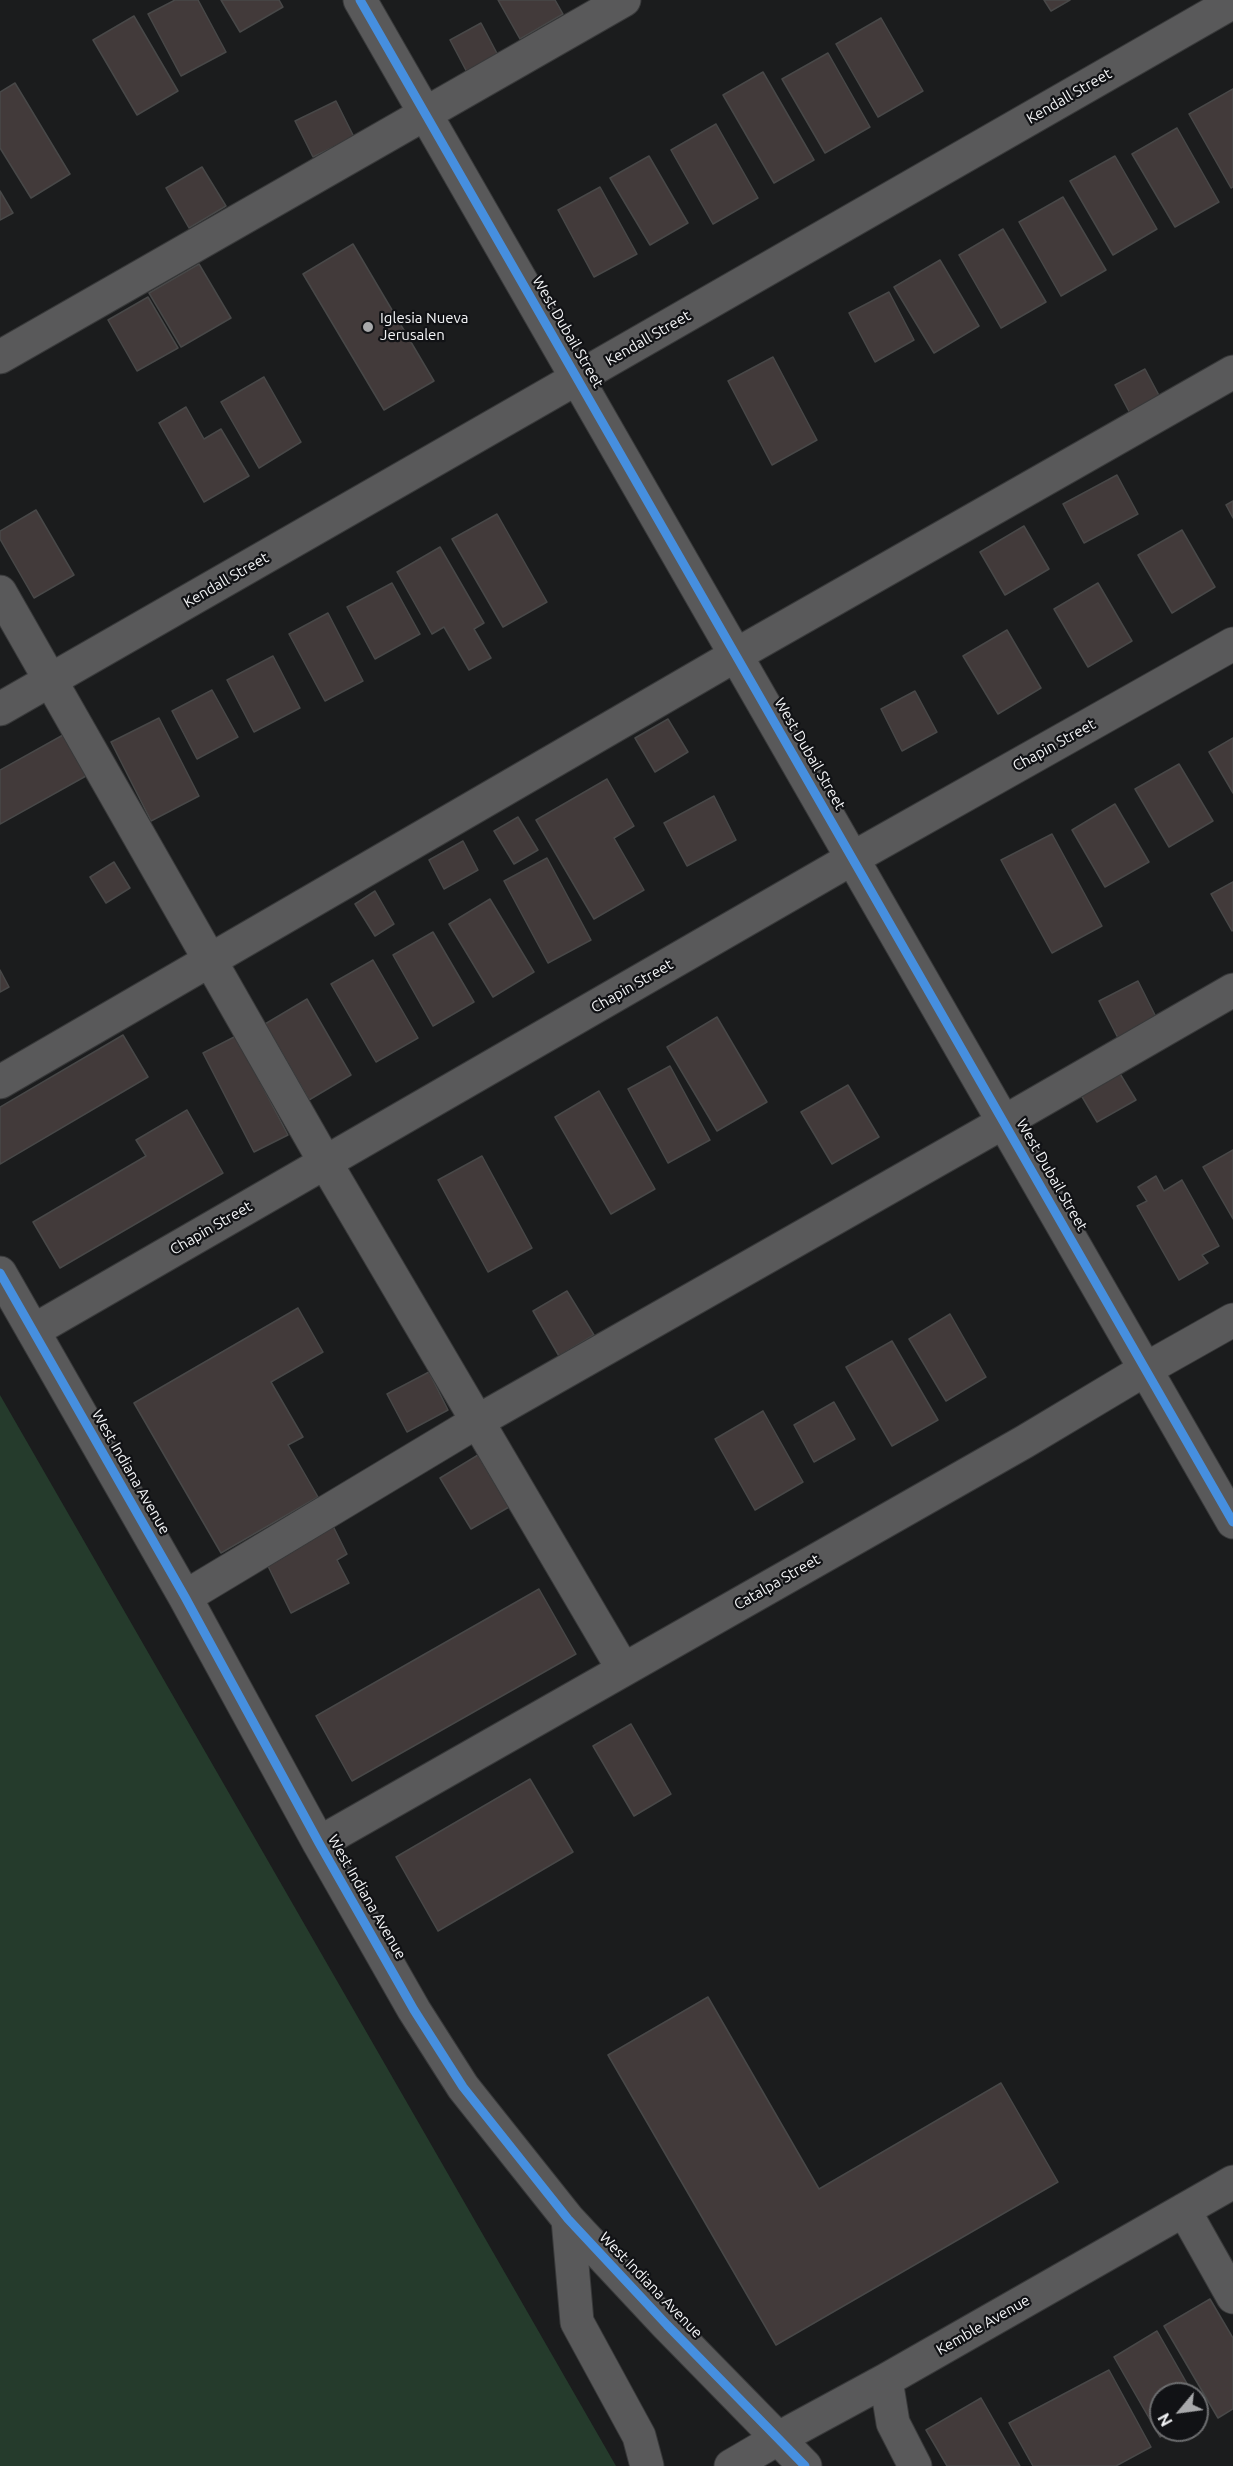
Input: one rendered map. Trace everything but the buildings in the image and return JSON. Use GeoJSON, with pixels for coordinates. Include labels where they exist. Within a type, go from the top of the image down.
{"type":"FeatureCollection","features":[{"type":"Feature","properties":{"kind":"street","name":"West Dubail Street"},"geometry":{"type":"LineString","coordinates":[[360,0],[1233,1522]]}},
{"type":"Feature","properties":{"kind":"street"},"geometry":{"type":"LineString","coordinates":[[0,357],[624,0]]}},
{"type":"Feature","properties":{"kind":"street","name":"Kendall Street"},"geometry":{"type":"LineString","coordinates":[[0,709],[1233,2]]}},
{"type":"Feature","properties":{"kind":"street"},"geometry":{"type":"LineString","coordinates":[[0,1082],[736,655],[1233,372]]}},
{"type":"Feature","properties":{"kind":"street"},"geometry":{"type":"LineString","coordinates":[[0,592],[208,961],[623,1670]]}},
{"type":"Feature","properties":{"kind":"street","name":"Chapin Street"},"geometry":{"type":"LineString","coordinates":[[33,1331],[853,858],[1233,644]]}},
{"type":"Feature","properties":{"kind":"street"},"geometry":{"type":"LineString","coordinates":[[185,1597],[478,1421],[1233,990]]}},
{"type":"Feature","properties":{"kind":"street","name":"West Indiana Avenue"},"geometry":{"type":"LineString","coordinates":[[0,1273],[185,1597],[414,2010],[463,2087],[568,2219],[667,2325],[805,2466]]}},
{"type":"Feature","properties":{"kind":"street","name":"Catalpa Street"},"geometry":{"type":"LineString","coordinates":[[319,1842],[1024,1442],[1233,1320]]}},
{"type":"Feature","properties":{"kind":"street","name":"Kemble Avenue"},"geometry":{"type":"LineString","coordinates":[[731,2466],[1233,2182]]}},
{"type":"Feature","properties":{"kind":"street"},"geometry":{"type":"LineString","coordinates":[[1184,2210],[1233,2297]]}},
{"type":"Feature","properties":{"kind":"street"},"geometry":{"type":"LineString","coordinates":[[568,2219],[577,2322],[639,2436],[647,2466]]}},
{"type":"Feature","properties":{"kind":"street"},"geometry":{"type":"LineString","coordinates":[[886,2380],[893,2423],[915,2466]]}},
{"type":"Feature","properties":{"kind":"green space"},"geometry":{"type":"Polygon","coordinates":[[[0,1395],[616,2466],[0,2466],[0,1395]]]}},
{"type":"Feature","properties":{"kind":"cycle path"},"geometry":{"type":"LineString","coordinates":[[360,0],[1233,1522]]}},
{"type":"Feature","properties":{"kind":"cycle path"},"geometry":{"type":"LineString","coordinates":[[0,1273],[185,1597],[319,1843],[414,2010],[463,2087],[568,2219],[667,2325],[805,2466]]}},
{"type":"Feature","properties":{"kind":"place","name":"Iglesia Nueva Jerusalen"},"geometry":{"type":"Point","coordinates":[368,327]}}]}
